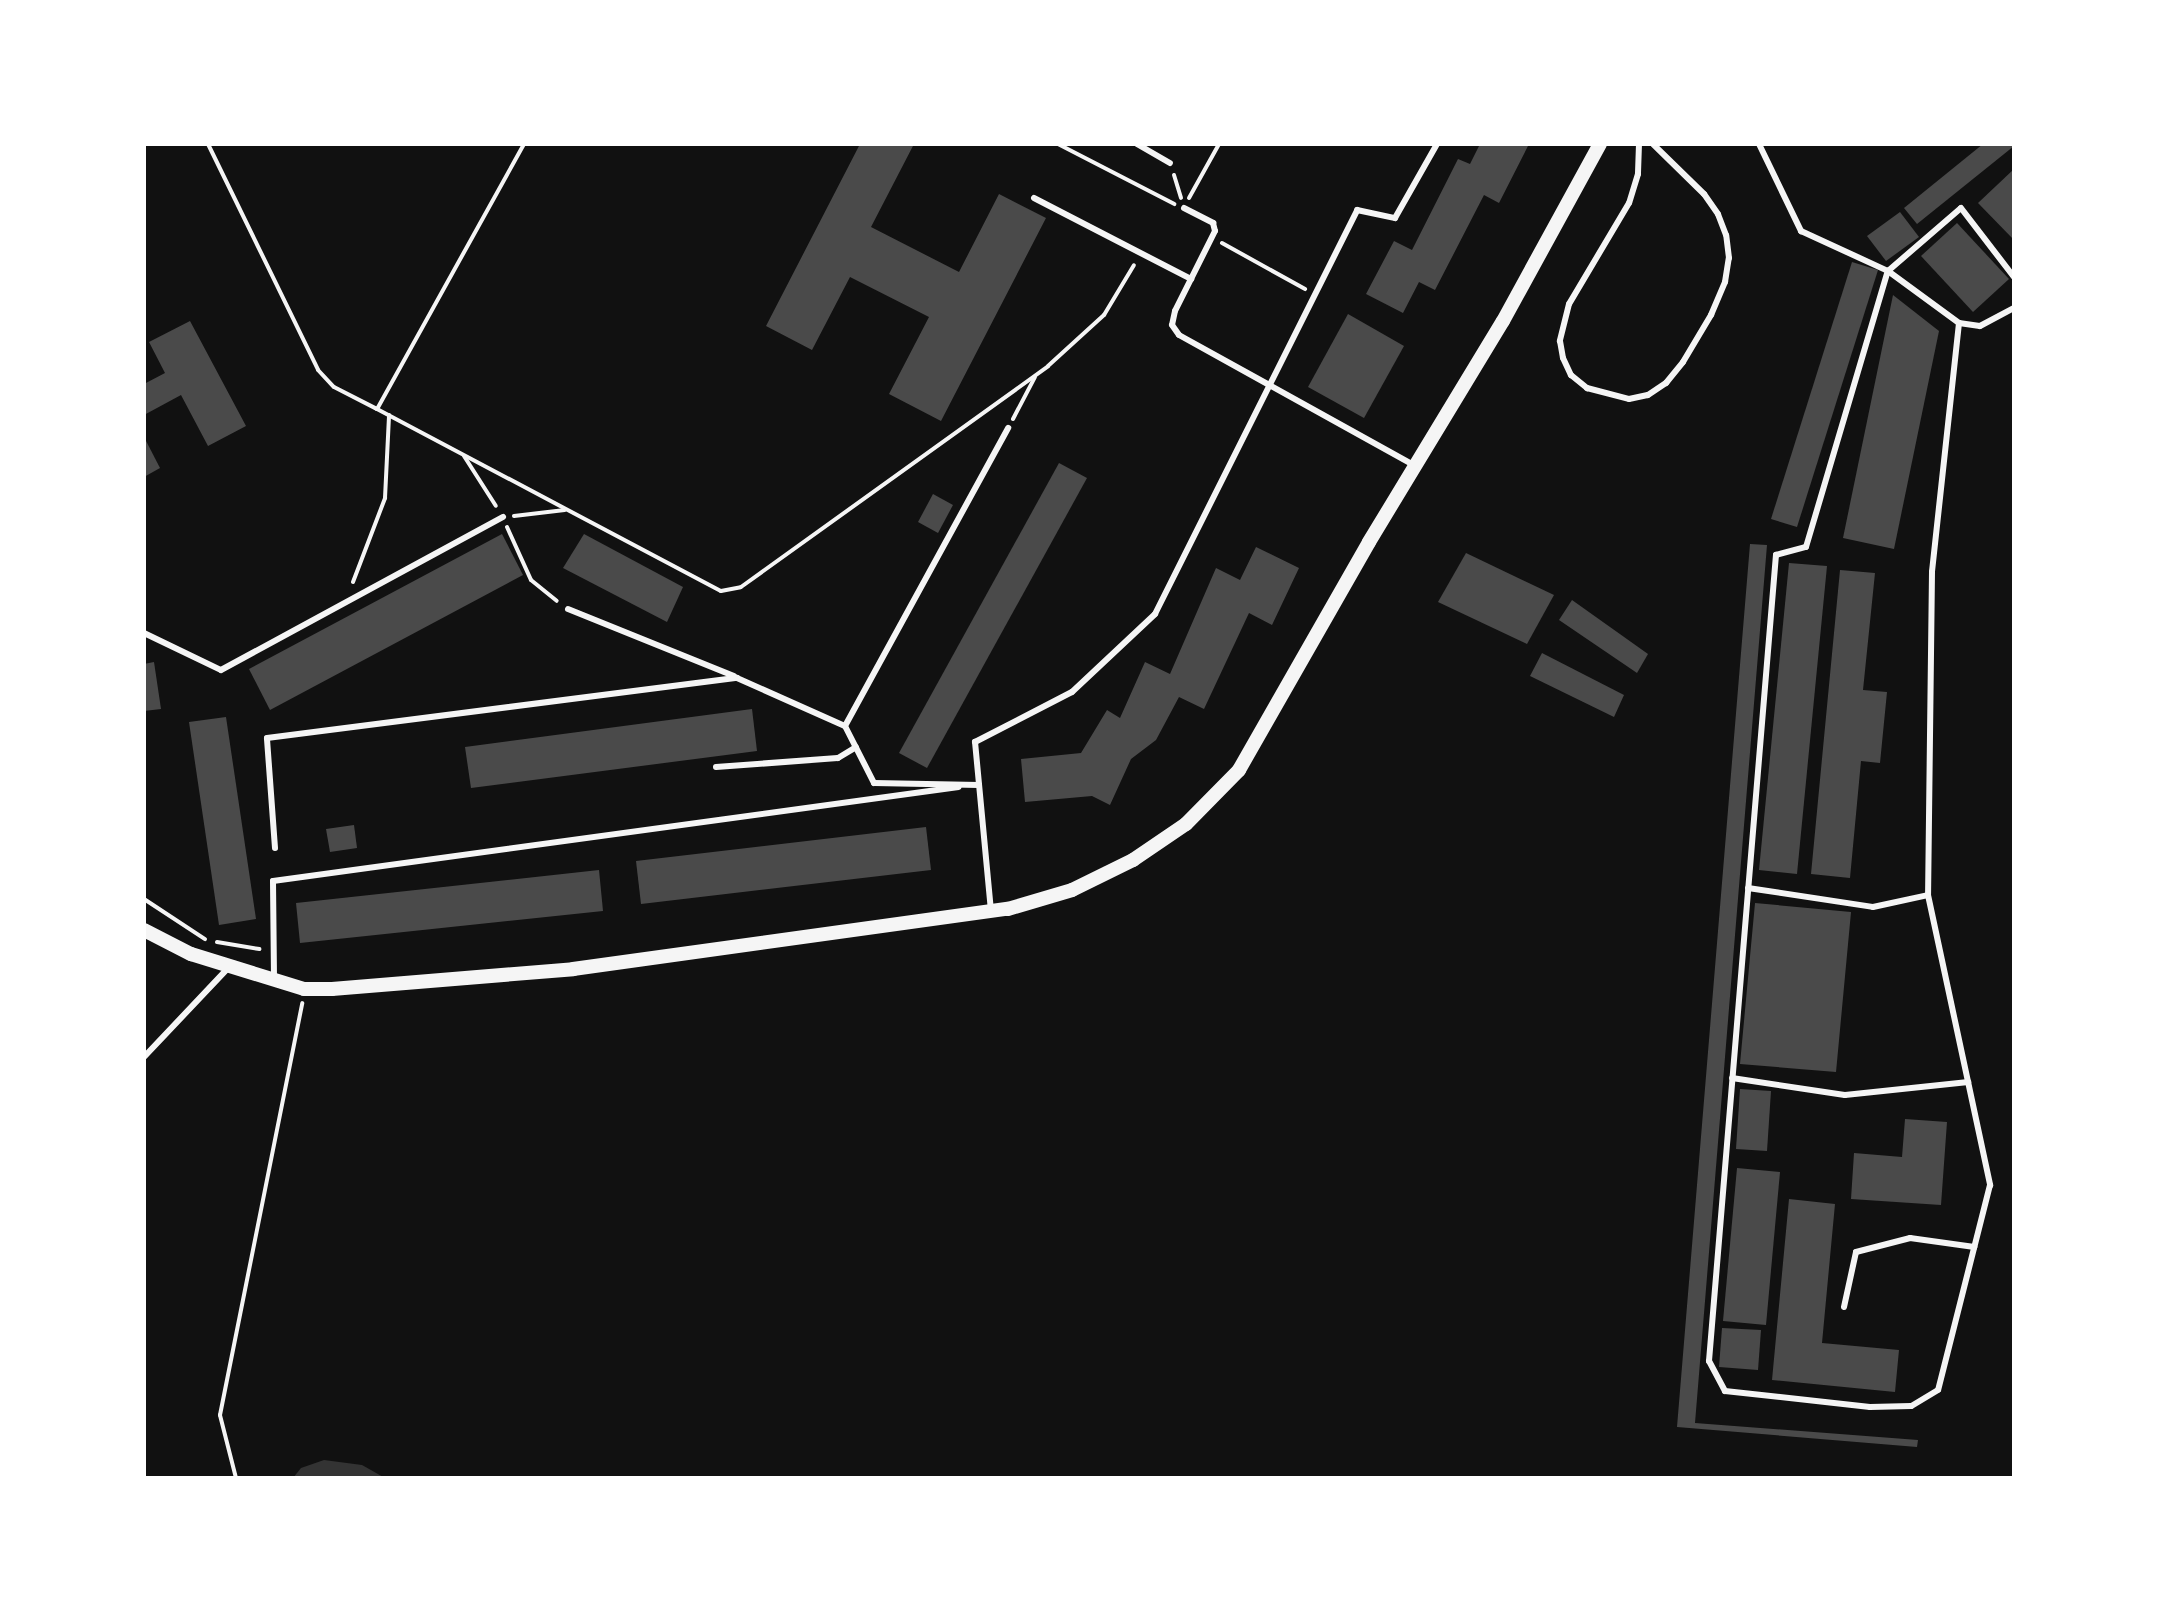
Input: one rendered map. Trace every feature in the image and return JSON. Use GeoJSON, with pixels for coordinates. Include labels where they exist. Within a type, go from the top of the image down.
{"type":"FeatureCollection","features":[{"type":"Feature","properties":{"kind":"street"},"geometry":{"type":"LineString","coordinates":[[144,930],[191,954],[304,989],[573,969],[991,912],[1072,890],[1133,860],[1186,824],[1239,770],[1369,542],[1418,467],[1600,144]]}},
{"type":"Feature","properties":{"kind":"lane"},"geometry":{"type":"LineString","coordinates":[[1137,144],[1170,163]]}},
{"type":"Feature","properties":{"kind":"lane"},"geometry":{"type":"LineString","coordinates":[[991,912],[975,742],[1072,692],[1155,614],[1357,210],[1395,218],[1437,144]]}},
{"type":"Feature","properties":{"kind":"lane"},"geometry":{"type":"LineString","coordinates":[[1639,144],[1638,174],[1629,203],[1569,304],[1560,341],[1571,375],[1587,388],[1629,399],[1648,395],[1666,383],[1683,362],[1711,315],[1725,282],[1729,258],[1726,235],[1718,214],[1704,194],[1653,144]]}},
{"type":"Feature","properties":{"kind":"lane"},"geometry":{"type":"LineString","coordinates":[[1759,144],[1801,231],[1888,271],[1959,323],[1980,326],[2014,308]]}},
{"type":"Feature","properties":{"kind":"lane"},"geometry":{"type":"LineString","coordinates":[[1034,198],[1191,279]]}},
{"type":"Feature","properties":{"kind":"lane"},"geometry":{"type":"LineString","coordinates":[[1184,208],[1213,223],[1213,238],[1175,311],[1172,325],[1179,335],[1418,467]]}},
{"type":"Feature","properties":{"kind":"lane"},"geometry":{"type":"LineString","coordinates":[[1959,323],[1932,572],[1928,895],[1990,1185],[1938,1390],[1911,1406],[1870,1407],[1725,1391],[1709,1361],[1776,555],[1806,547],[1888,271],[1961,208],[2014,277]]}},
{"type":"Feature","properties":{"kind":"lane"},"geometry":{"type":"LineString","coordinates":[[845,726],[1008,428]]}},
{"type":"Feature","properties":{"kind":"lane"},"geometry":{"type":"LineString","coordinates":[[144,633],[221,670],[503,517]]}},
{"type":"Feature","properties":{"kind":"lane"},"geometry":{"type":"LineString","coordinates":[[568,609],[845,726],[874,783],[979,785]]}},
{"type":"Feature","properties":{"kind":"lane"},"geometry":{"type":"LineString","coordinates":[[275,848],[267,738],[737,678]]}},
{"type":"Feature","properties":{"kind":"lane"},"geometry":{"type":"LineString","coordinates":[[716,767],[838,758],[856,747]]}},
{"type":"Feature","properties":{"kind":"lane"},"geometry":{"type":"LineString","coordinates":[[274,980],[273,881],[979,785]]}},
{"type":"Feature","properties":{"kind":"lane"},"geometry":{"type":"LineString","coordinates":[[1748,888],[1873,907],[1928,895]]}},
{"type":"Feature","properties":{"kind":"lane"},"geometry":{"type":"LineString","coordinates":[[144,1057],[229,966]]}},
{"type":"Feature","properties":{"kind":"lane"},"geometry":{"type":"LineString","coordinates":[[1732,1078],[1845,1095],[1968,1082]]}},
{"type":"Feature","properties":{"kind":"lane"},"geometry":{"type":"LineString","coordinates":[[1844,1307],[1856,1252],[1910,1238],[1974,1247]]}},
{"type":"Feature","properties":{"kind":"path"},"geometry":{"type":"LineString","coordinates":[[208,144],[318,370],[334,387],[721,591],[730,592],[1036,375],[1104,315],[1141,251]]}},
{"type":"Feature","properties":{"kind":"path"},"geometry":{"type":"LineString","coordinates":[[377,409],[524,144]]}},
{"type":"Feature","properties":{"kind":"path"},"geometry":{"type":"LineString","coordinates":[[1058,144],[1144,191],[1184,208]]}},
{"type":"Feature","properties":{"kind":"path"},"geometry":{"type":"LineString","coordinates":[[1184,208],[1219,144]]}},
{"type":"Feature","properties":{"kind":"path"},"geometry":{"type":"LineString","coordinates":[[1170,163],[1184,208]]}},
{"type":"Feature","properties":{"kind":"path"},"geometry":{"type":"LineString","coordinates":[[1213,238],[1313,294]]}},
{"type":"Feature","properties":{"kind":"path"},"geometry":{"type":"LineString","coordinates":[[1008,428],[1036,375]]}},
{"type":"Feature","properties":{"kind":"path"},"geometry":{"type":"LineString","coordinates":[[345,603],[385,498],[389,415]]}},
{"type":"Feature","properties":{"kind":"path"},"geometry":{"type":"LineString","coordinates":[[462,454],[503,517],[531,580],[568,609]]}},
{"type":"Feature","properties":{"kind":"path"},"geometry":{"type":"LineString","coordinates":[[503,517],[567,509]]}},
{"type":"Feature","properties":{"kind":"path"},"geometry":{"type":"LineString","coordinates":[[144,899],[206,940],[274,952]]}},
{"type":"Feature","properties":{"kind":"path"},"geometry":{"type":"LineString","coordinates":[[236,1478],[220,1415],[304,989]]}},
{"type":"Feature","properties":{"kind":"shaded area"},"geometry":{"type":"Polygon","coordinates":[[[324,1460],[362,1465],[385,1478],[293,1478],[301,1468],[324,1460]]]}},
{"type":"Feature","properties":{"kind":"building"},"geometry":{"type":"Polygon","coordinates":[[[860,144],[914,144],[871,227],[959,272],[999,194],[1046,218],[941,421],[889,394],[929,317],[850,277],[812,350],[766,326],[860,144]]]}},
{"type":"Feature","properties":{"kind":"building"},"geometry":{"type":"Polygon","coordinates":[[[1480,144],[1529,144],[1499,203],[1484,195],[1435,290],[1419,282],[1403,313],[1366,294],[1394,241],[1412,250],[1458,159],[1470,164],[1480,144]]]}},
{"type":"Feature","properties":{"kind":"building"},"geometry":{"type":"Polygon","coordinates":[[[1983,144],[2014,146],[1917,224],[1904,208],[1983,144]]]}},
{"type":"Feature","properties":{"kind":"building"},"geometry":{"type":"Polygon","coordinates":[[[2014,169],[2014,240],[1978,203],[2014,169]]]}},
{"type":"Feature","properties":{"kind":"building"},"geometry":{"type":"Polygon","coordinates":[[[1900,212],[1919,237],[1886,261],[1867,236],[1900,212]]]}},
{"type":"Feature","properties":{"kind":"building"},"geometry":{"type":"Polygon","coordinates":[[[1957,223],[2009,279],[1973,312],[1921,256],[1957,223]]]}},
{"type":"Feature","properties":{"kind":"building"},"geometry":{"type":"Polygon","coordinates":[[[1852,262],[1878,270],[1797,527],[1771,519],[1852,262]]]}},
{"type":"Feature","properties":{"kind":"building"},"geometry":{"type":"Polygon","coordinates":[[[1893,295],[1939,331],[1894,549],[1843,538],[1893,295]]]}},
{"type":"Feature","properties":{"kind":"building"},"geometry":{"type":"Polygon","coordinates":[[[1348,314],[1404,346],[1364,418],[1308,387],[1348,314]]]}},
{"type":"Feature","properties":{"kind":"building"},"geometry":{"type":"Polygon","coordinates":[[[190,321],[246,426],[208,446],[181,395],[144,415],[144,384],[165,373],[149,342],[190,321]]]}},
{"type":"Feature","properties":{"kind":"building"},"geometry":{"type":"Polygon","coordinates":[[[144,437],[160,468],[144,477],[144,437]]]}},
{"type":"Feature","properties":{"kind":"building"},"geometry":{"type":"Polygon","coordinates":[[[1059,463],[1087,478],[927,768],[899,753],[1059,463]]]}},
{"type":"Feature","properties":{"kind":"building"},"geometry":{"type":"Polygon","coordinates":[[[933,494],[953,505],[938,533],[918,522],[933,494]]]}},
{"type":"Feature","properties":{"kind":"building"},"geometry":{"type":"Polygon","coordinates":[[[502,534],[523,575],[270,710],[249,669],[502,534]]]}},
{"type":"Feature","properties":{"kind":"building"},"geometry":{"type":"Polygon","coordinates":[[[584,534],[683,587],[667,622],[563,568],[584,534]]]}},
{"type":"Feature","properties":{"kind":"building"},"geometry":{"type":"Polygon","coordinates":[[[1750,544],[1767,545],[1695,1423],[1918,1440],[1917,1447],[1677,1427],[1750,544]]]}},
{"type":"Feature","properties":{"kind":"building"},"geometry":{"type":"Polygon","coordinates":[[[1256,547],[1299,568],[1272,625],[1249,613],[1204,709],[1179,697],[1156,740],[1131,759],[1110,805],[1092,796],[1025,802],[1021,759],[1081,753],[1107,710],[1120,718],[1145,662],[1170,674],[1216,568],[1240,580],[1256,547]]]}},
{"type":"Feature","properties":{"kind":"building"},"geometry":{"type":"Polygon","coordinates":[[[1466,553],[1554,595],[1527,644],[1438,602],[1466,553]]]}},
{"type":"Feature","properties":{"kind":"building"},"geometry":{"type":"Polygon","coordinates":[[[1789,563],[1827,566],[1797,874],[1759,870],[1789,563]]]}},
{"type":"Feature","properties":{"kind":"building"},"geometry":{"type":"Polygon","coordinates":[[[1840,570],[1875,573],[1863,690],[1887,692],[1880,763],[1861,761],[1850,878],[1811,874],[1840,570]]]}},
{"type":"Feature","properties":{"kind":"building"},"geometry":{"type":"Polygon","coordinates":[[[1572,600],[1648,654],[1637,673],[1559,620],[1572,600]]]}},
{"type":"Feature","properties":{"kind":"building"},"geometry":{"type":"Polygon","coordinates":[[[1542,653],[1624,695],[1614,717],[1530,676],[1542,653]]]}},
{"type":"Feature","properties":{"kind":"building"},"geometry":{"type":"Polygon","coordinates":[[[154,662],[161,709],[144,711],[144,664],[154,662]]]}},
{"type":"Feature","properties":{"kind":"building"},"geometry":{"type":"Polygon","coordinates":[[[752,709],[757,751],[471,788],[465,747],[752,709]]]}},
{"type":"Feature","properties":{"kind":"building"},"geometry":{"type":"Polygon","coordinates":[[[226,717],[256,919],[219,925],[189,722],[226,717]]]}},
{"type":"Feature","properties":{"kind":"building"},"geometry":{"type":"Polygon","coordinates":[[[354,825],[357,848],[330,852],[326,829],[354,825]]]}},
{"type":"Feature","properties":{"kind":"building"},"geometry":{"type":"Polygon","coordinates":[[[926,827],[931,870],[641,904],[636,861],[926,827]]]}},
{"type":"Feature","properties":{"kind":"building"},"geometry":{"type":"Polygon","coordinates":[[[599,870],[603,911],[300,943],[296,903],[599,870]]]}},
{"type":"Feature","properties":{"kind":"building"},"geometry":{"type":"Polygon","coordinates":[[[1755,903],[1851,912],[1836,1072],[1740,1064],[1755,903]]]}},
{"type":"Feature","properties":{"kind":"building"},"geometry":{"type":"Polygon","coordinates":[[[1740,1089],[1771,1091],[1767,1151],[1736,1149],[1740,1089]]]}},
{"type":"Feature","properties":{"kind":"building"},"geometry":{"type":"Polygon","coordinates":[[[1905,1119],[1947,1122],[1941,1205],[1851,1199],[1854,1153],[1902,1157],[1905,1119]]]}},
{"type":"Feature","properties":{"kind":"building"},"geometry":{"type":"Polygon","coordinates":[[[1737,1168],[1780,1172],[1766,1325],[1723,1321],[1737,1168]]]}},
{"type":"Feature","properties":{"kind":"building"},"geometry":{"type":"Polygon","coordinates":[[[1789,1199],[1835,1204],[1822,1343],[1899,1350],[1895,1392],[1772,1380],[1789,1199]]]}},
{"type":"Feature","properties":{"kind":"building"},"geometry":{"type":"Polygon","coordinates":[[[1722,1328],[1761,1330],[1758,1370],[1719,1367],[1722,1328]]]}}]}
